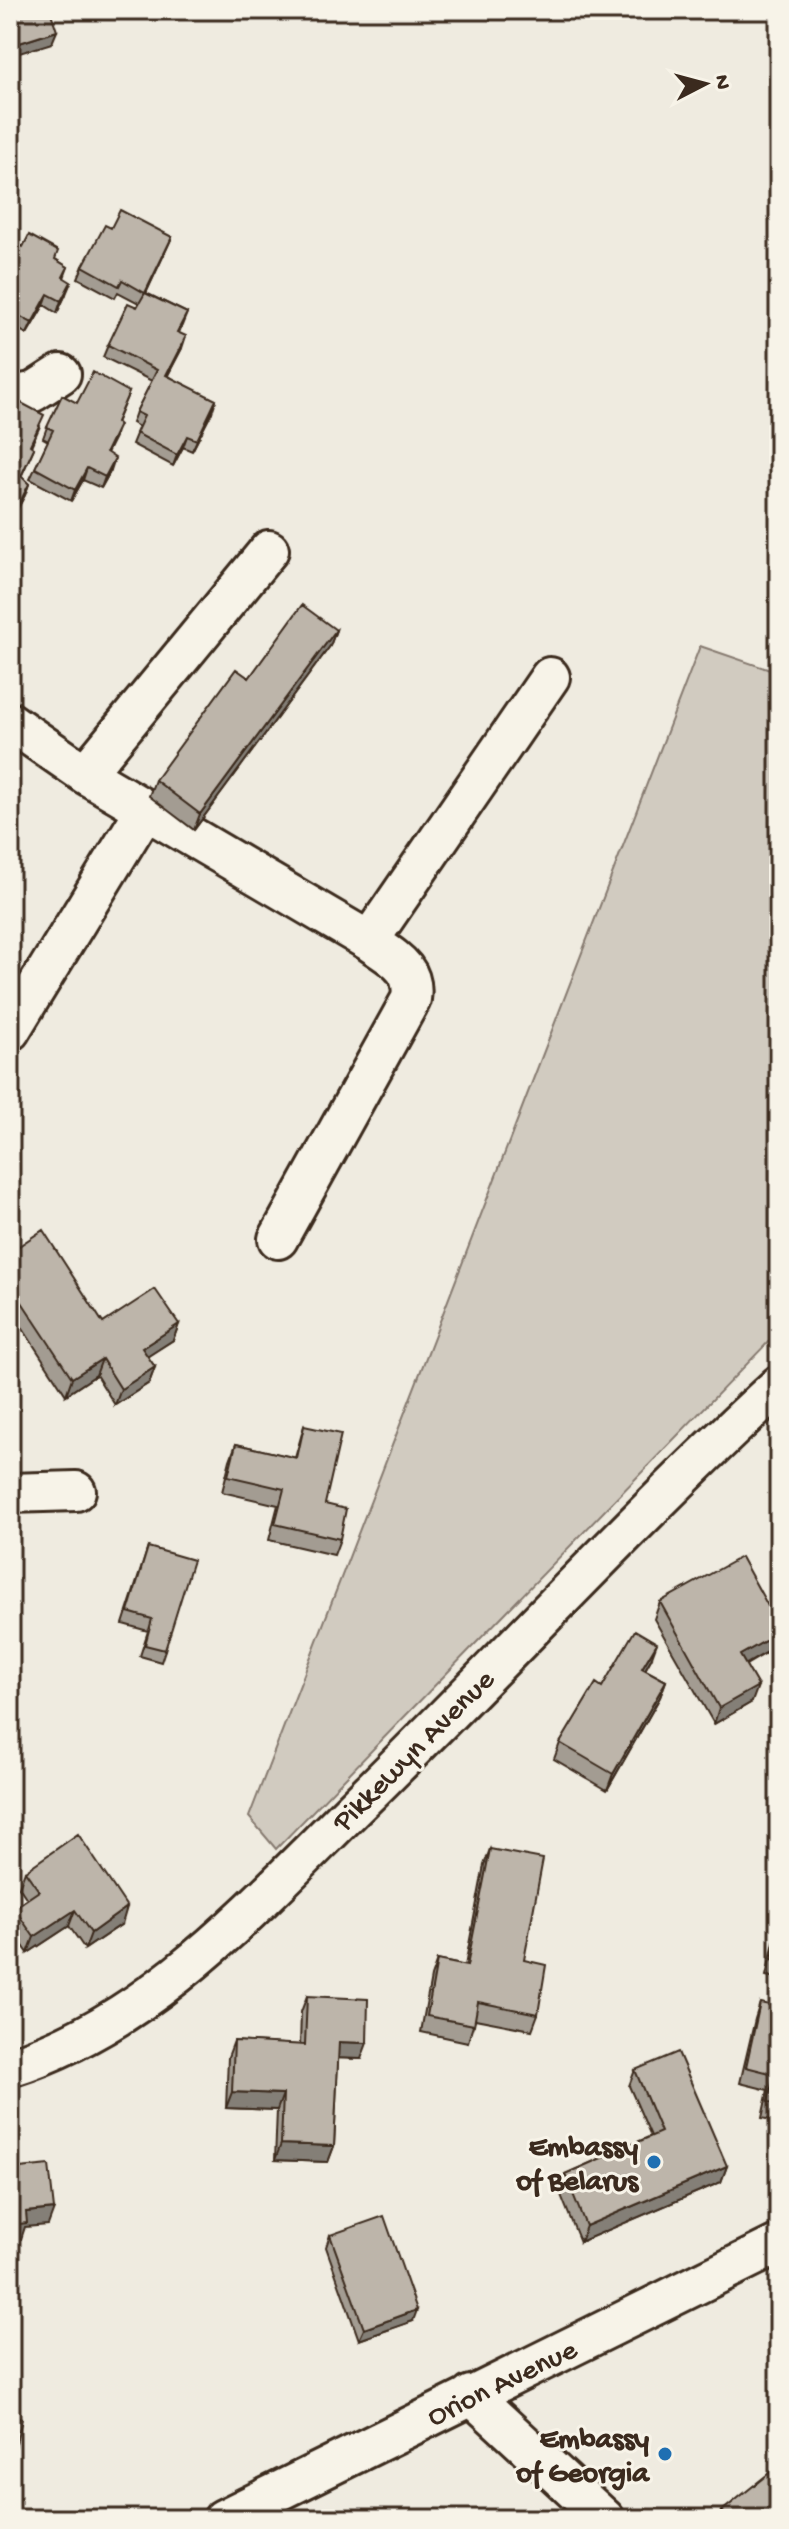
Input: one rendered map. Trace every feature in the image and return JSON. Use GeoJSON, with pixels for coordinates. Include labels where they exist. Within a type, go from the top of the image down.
{"type":"FeatureCollection","features":[{"type":"Feature","properties":{"kind":"street"},"geometry":{"type":"LineString","coordinates":[[10,396],[33,392],[61,374]]}},
{"type":"Feature","properties":{"kind":"street"},"geometry":{"type":"LineString","coordinates":[[85,774],[269,550]]}},
{"type":"Feature","properties":{"kind":"street"},"geometry":{"type":"LineString","coordinates":[[369,941],[550,677]]}},
{"type":"Feature","properties":{"kind":"street"},"geometry":{"type":"LineString","coordinates":[[10,722],[85,774],[369,941],[407,970],[413,984],[411,999],[278,1239]]}},
{"type":"Feature","properties":{"kind":"street"},"geometry":{"type":"LineString","coordinates":[[10,1031],[145,810]]}},
{"type":"Feature","properties":{"kind":"street","name":"Pikkewyn Avenue"},"geometry":{"type":"LineString","coordinates":[[10,2067],[75,2041],[142,2000],[253,1909],[439,1725],[639,1517],[779,1385]]}},
{"type":"Feature","properties":{"kind":"street"},"geometry":{"type":"LineString","coordinates":[[10,1493],[76,1491]]}},
{"type":"Feature","properties":{"kind":"street","name":"Orion Avenue"},"geometry":{"type":"LineString","coordinates":[[223,2519],[779,2244]]}},
{"type":"Feature","properties":{"kind":"street"},"geometry":{"type":"LineString","coordinates":[[471,2395],[605,2519]]}},
{"type":"Feature","properties":{"kind":"shaded area"},"geometry":{"type":"Polygon","coordinates":[[[700,646],[779,673],[779,1331],[276,1849],[249,1817],[700,646]]]}},
{"type":"Feature","properties":{"kind":"building"},"geometry":{"type":"Polygon","coordinates":[[[10,10],[50,10],[57,31],[10,46],[10,10]]]}},
{"type":"Feature","properties":{"kind":"building"},"geometry":{"type":"Polygon","coordinates":[[[120,210],[172,237],[145,293],[122,280],[119,286],[83,266],[105,225],[111,228],[120,210]]]}},
{"type":"Feature","properties":{"kind":"building"},"geometry":{"type":"Polygon","coordinates":[[[29,235],[58,251],[55,259],[68,267],[63,277],[71,282],[61,301],[48,294],[32,323],[10,311],[10,240],[23,247],[29,235]]]}},
{"type":"Feature","properties":{"kind":"building"},"geometry":{"type":"Polygon","coordinates":[[[145,293],[187,313],[177,332],[186,336],[166,375],[216,400],[197,440],[187,436],[177,455],[136,433],[144,416],[136,412],[157,370],[108,345],[128,303],[137,307],[145,293]]]}},
{"type":"Feature","properties":{"kind":"building"},"geometry":{"type":"Polygon","coordinates":[[[93,372],[129,392],[116,422],[119,425],[106,452],[115,458],[105,477],[87,468],[75,490],[35,468],[53,430],[47,427],[62,395],[77,403],[93,372]]]}},
{"type":"Feature","properties":{"kind":"building"},"geometry":{"type":"Polygon","coordinates":[[[10,397],[44,415],[30,445],[34,448],[21,476],[29,484],[19,504],[10,500],[10,397]]]}},
{"type":"Feature","properties":{"kind":"building"},"geometry":{"type":"Polygon","coordinates":[[[302,605],[336,630],[200,814],[155,780],[236,669],[249,678],[302,605]]]}},
{"type":"Feature","properties":{"kind":"building"},"geometry":{"type":"Polygon","coordinates":[[[43,1230],[103,1323],[155,1289],[179,1324],[142,1348],[155,1367],[121,1389],[102,1359],[72,1378],[10,1284],[10,1252],[43,1230]]]}},
{"type":"Feature","properties":{"kind":"building"},"geometry":{"type":"Polygon","coordinates":[[[304,1426],[341,1434],[325,1504],[346,1509],[340,1539],[275,1524],[284,1489],[228,1476],[236,1444],[297,1458],[304,1426]]]}},
{"type":"Feature","properties":{"kind":"building"},"geometry":{"type":"Polygon","coordinates":[[[148,1547],[193,1560],[165,1650],[145,1645],[152,1619],[128,1612],[148,1547]]]}},
{"type":"Feature","properties":{"kind":"building"},"geometry":{"type":"Polygon","coordinates":[[[741,1557],[779,1626],[779,1633],[740,1655],[758,1686],[719,1708],[660,1602],[741,1557]]]}},
{"type":"Feature","properties":{"kind":"building"},"geometry":{"type":"Polygon","coordinates":[[[635,1630],[657,1643],[642,1668],[666,1681],[613,1774],[560,1743],[596,1683],[602,1687],[635,1630]]]}},
{"type":"Feature","properties":{"kind":"building"},"geometry":{"type":"Polygon","coordinates":[[[78,1834],[127,1907],[91,1933],[75,1910],[34,1937],[14,1908],[39,1891],[25,1871],[78,1834]]]}},
{"type":"Feature","properties":{"kind":"building"},"geometry":{"type":"Polygon","coordinates":[[[490,1849],[543,1859],[524,1960],[546,1965],[538,2014],[478,2002],[474,2025],[427,2016],[437,1960],[467,1966],[490,1849]]]}},
{"type":"Feature","properties":{"kind":"building"},"geometry":{"type":"Polygon","coordinates":[[[779,1928],[779,1961],[772,1959],[779,1928]]]}},
{"type":"Feature","properties":{"kind":"building"},"geometry":{"type":"Polygon","coordinates":[[[307,1996],[368,1999],[367,2043],[339,2042],[334,2146],[281,2144],[283,2094],[232,2092],[234,2041],[305,2045],[307,1996]]]}},
{"type":"Feature","properties":{"kind":"building"},"geometry":{"type":"Polygon","coordinates":[[[760,2003],[779,2007],[779,2104],[768,2102],[774,2074],[746,2067],[760,2003]]]}},
{"type":"Feature","properties":{"kind":"building"},"geometry":{"type":"Polygon","coordinates":[[[678,2052],[727,2166],[586,2226],[565,2174],[661,2132],[635,2070],[678,2052]]]}},
{"type":"Feature","properties":{"kind":"building"},"geometry":{"type":"Polygon","coordinates":[[[49,2165],[54,2209],[26,2212],[27,2223],[10,2225],[10,2169],[49,2165]]]}},
{"type":"Feature","properties":{"kind":"building"},"geometry":{"type":"Polygon","coordinates":[[[384,2216],[417,2310],[364,2329],[330,2235],[384,2216]]]}},
{"type":"Feature","properties":{"kind":"building"},"geometry":{"type":"Polygon","coordinates":[[[10,2416],[22,2419],[10,2468],[10,2416]]]}},
{"type":"Feature","properties":{"kind":"building"},"geometry":{"type":"Polygon","coordinates":[[[778,2466],[779,2519],[729,2519],[722,2511],[778,2466]]]}},
{"type":"Feature","properties":{"kind":"place","name":"Embassy of Belarus"},"geometry":{"type":"Point","coordinates":[654,2162]}},
{"type":"Feature","properties":{"kind":"place","name":"Embassy of Georgia"},"geometry":{"type":"Point","coordinates":[665,2454]}}]}
